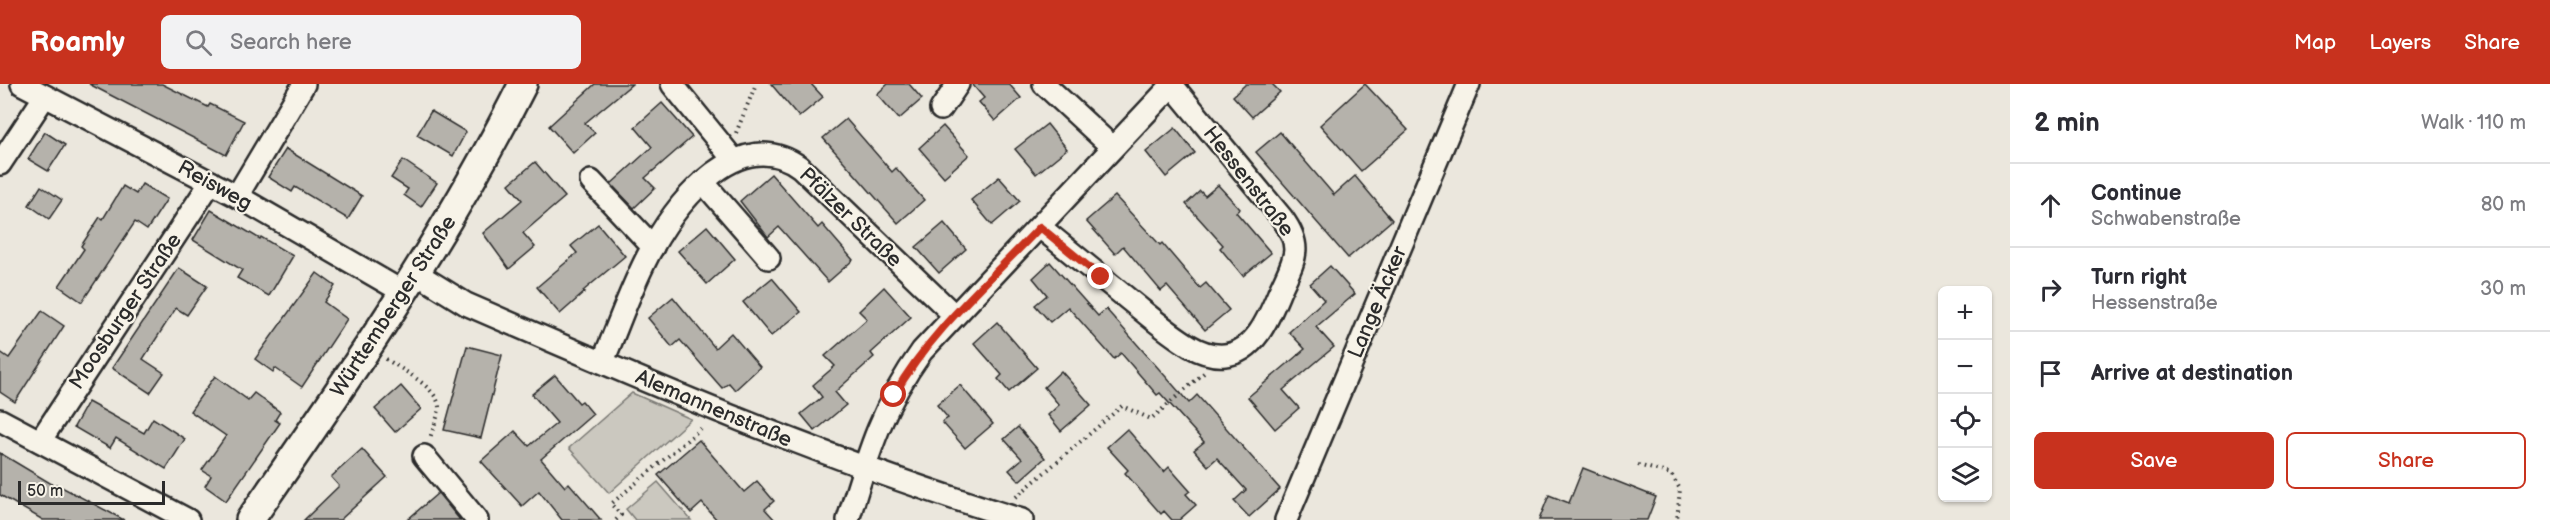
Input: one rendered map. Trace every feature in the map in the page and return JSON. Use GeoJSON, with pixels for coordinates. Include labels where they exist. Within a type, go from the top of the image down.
{"type":"FeatureCollection","features":[{"type":"Feature","properties":{"kind":"main road","name":"Württemberger Straße"},"geometry":{"type":"LineString","coordinates":[[250,520],[410,283],[479,171],[524,84]]}},
{"type":"Feature","properties":{"kind":"street","name":"Reisweg"},"geometry":{"type":"LineString","coordinates":[[22,84],[410,283]]}},
{"type":"Feature","properties":{"kind":"street"},"geometry":{"type":"LineString","coordinates":[[237,196],[304,84]]}},
{"type":"Feature","properties":{"kind":"street"},"geometry":{"type":"LineString","coordinates":[[672,84],[729,153]]}},
{"type":"Feature","properties":{"kind":"street"},"geometry":{"type":"LineString","coordinates":[[941,109],[958,84]]}},
{"type":"Feature","properties":{"kind":"street"},"geometry":{"type":"LineString","coordinates":[[1044,84],[1112,147]]}},
{"type":"Feature","properties":{"kind":"street"},"geometry":{"type":"LineString","coordinates":[[848,520],[877,428],[903,379],[922,351],[1040,227],[1112,147],[1173,85]]}},
{"type":"Feature","properties":{"kind":"street","name":"Hessenstraße"},"geometry":{"type":"LineString","coordinates":[[1173,85],[1282,218],[1292,231],[1296,242],[1293,261],[1266,321],[1251,343],[1242,349],[1224,355]]}},
{"type":"Feature","properties":{"kind":"street","name":"Lange Äcker"},"geometry":{"type":"LineString","coordinates":[[1286,520],[1463,86]]}},
{"type":"Feature","properties":{"kind":"street"},"geometry":{"type":"LineString","coordinates":[[0,165],[45,96]]}},
{"type":"Feature","properties":{"kind":"street","name":"Pfälzer Straße"},"geometry":{"type":"LineString","coordinates":[[603,362],[653,247],[674,214],[729,153],[746,155],[768,153],[790,159],[954,315]]}},
{"type":"Feature","properties":{"kind":"street"},"geometry":{"type":"LineString","coordinates":[[591,181],[653,247]]}},
{"type":"Feature","properties":{"kind":"street","name":"Moosburger Straße"},"geometry":{"type":"LineString","coordinates":[[40,441],[211,182]]}},
{"type":"Feature","properties":{"kind":"street"},"geometry":{"type":"LineString","coordinates":[[703,182],[769,258]]}},
{"type":"Feature","properties":{"kind":"street"},"geometry":{"type":"LineString","coordinates":[[1040,227],[1175,336],[1203,352],[1224,355]]}},
{"type":"Feature","properties":{"kind":"street","name":"Alemannenstraße"},"geometry":{"type":"LineString","coordinates":[[410,283],[864,469],[1022,520]]}},
{"type":"Feature","properties":{"kind":"street"},"geometry":{"type":"LineString","coordinates":[[0,420],[188,520]]}},
{"type":"Feature","properties":{"kind":"street"},"geometry":{"type":"LineString","coordinates":[[424,456],[477,520]]}},
{"type":"Feature","properties":{"kind":"path"},"geometry":{"type":"LineString","coordinates":[[729,153],[756,84]]}},
{"type":"Feature","properties":{"kind":"path"},"geometry":{"type":"LineString","coordinates":[[368,347],[429,388],[438,397],[439,410],[424,456]]}},
{"type":"Feature","properties":{"kind":"path"},"geometry":{"type":"LineString","coordinates":[[997,513],[1122,406],[1151,419],[1224,355]]}},
{"type":"Feature","properties":{"kind":"path"},"geometry":{"type":"LineString","coordinates":[[625,520],[611,504],[722,411]]}},
{"type":"Feature","properties":{"kind":"path"},"geometry":{"type":"LineString","coordinates":[[1638,465],[1671,474],[1680,489],[1677,520]]}},
{"type":"Feature","properties":{"kind":"path"},"geometry":{"type":"LineString","coordinates":[[616,520],[621,515]]}},
{"type":"Feature","properties":{"kind":"shaded area"},"geometry":{"type":"Polygon","coordinates":[[[632,393],[691,419],[609,493],[569,448],[632,393]]]}},
{"type":"Feature","properties":{"kind":"shaded area"},"geometry":{"type":"Polygon","coordinates":[[[658,482],[691,520],[635,520],[626,509],[658,482]]]}},
{"type":"Feature","properties":{"kind":"building"},"geometry":{"type":"Polygon","coordinates":[[[89,84],[162,84],[208,107],[210,104],[244,121],[226,155],[89,84]]]}},
{"type":"Feature","properties":{"kind":"building"},"geometry":{"type":"Polygon","coordinates":[[[595,84],[632,84],[585,123],[595,133],[573,153],[549,126],[595,84]]]}},
{"type":"Feature","properties":{"kind":"building"},"geometry":{"type":"Polygon","coordinates":[[[771,84],[811,84],[823,97],[799,117],[771,84]]]}},
{"type":"Feature","properties":{"kind":"building"},"geometry":{"type":"Polygon","coordinates":[[[888,84],[909,84],[922,99],[899,119],[877,94],[888,84]]]}},
{"type":"Feature","properties":{"kind":"building"},"geometry":{"type":"Polygon","coordinates":[[[972,84],[1009,84],[1021,98],[995,121],[979,102],[984,98],[972,84]]]}},
{"type":"Feature","properties":{"kind":"building"},"geometry":{"type":"Polygon","coordinates":[[[1246,84],[1272,84],[1280,92],[1252,117],[1233,96],[1246,84]]]}},
{"type":"Feature","properties":{"kind":"building"},"geometry":{"type":"Polygon","coordinates":[[[1365,84],[1408,130],[1361,171],[1320,125],[1365,84]]]}},
{"type":"Feature","properties":{"kind":"building"},"geometry":{"type":"Polygon","coordinates":[[[662,103],[692,137],[645,178],[655,188],[634,208],[611,184],[652,147],[635,127],[662,103]]]}},
{"type":"Feature","properties":{"kind":"building"},"geometry":{"type":"Polygon","coordinates":[[[431,111],[466,132],[453,156],[417,135],[431,111]]]}},
{"type":"Feature","properties":{"kind":"building"},"geometry":{"type":"Polygon","coordinates":[[[846,119],[892,172],[896,168],[924,200],[898,223],[823,138],[846,119]]]}},
{"type":"Feature","properties":{"kind":"building"},"geometry":{"type":"Polygon","coordinates":[[[1047,124],[1067,149],[1036,174],[1015,149],[1047,124]]]}},
{"type":"Feature","properties":{"kind":"building"},"geometry":{"type":"Polygon","coordinates":[[[943,126],[969,155],[944,177],[919,148],[943,126]]]}},
{"type":"Feature","properties":{"kind":"building"},"geometry":{"type":"Polygon","coordinates":[[[1175,128],[1195,153],[1166,177],[1146,152],[1175,128]]]}},
{"type":"Feature","properties":{"kind":"building"},"geometry":{"type":"Polygon","coordinates":[[[45,132],[65,145],[48,171],[28,159],[45,132]]]}},
{"type":"Feature","properties":{"kind":"building"},"geometry":{"type":"Polygon","coordinates":[[[1280,132],[1334,195],[1355,176],[1392,220],[1348,258],[1256,152],[1280,132]]]}},
{"type":"Feature","properties":{"kind":"building"},"geometry":{"type":"Polygon","coordinates":[[[286,149],[362,196],[348,219],[295,187],[292,192],[268,177],[286,149]]]}},
{"type":"Feature","properties":{"kind":"building"},"geometry":{"type":"Polygon","coordinates":[[[403,160],[437,183],[421,207],[404,195],[408,189],[391,178],[403,160]]]}},
{"type":"Feature","properties":{"kind":"building"},"geometry":{"type":"Polygon","coordinates":[[[535,162],[565,197],[523,233],[535,247],[509,269],[483,233],[522,200],[509,184],[535,162]]]}},
{"type":"Feature","properties":{"kind":"building"},"geometry":{"type":"Polygon","coordinates":[[[771,174],[818,228],[822,224],[853,260],[828,282],[779,227],[768,237],[740,201],[771,174]]]}},
{"type":"Feature","properties":{"kind":"building"},"geometry":{"type":"Polygon","coordinates":[[[999,177],[1020,201],[992,225],[971,200],[999,177]]]}},
{"type":"Feature","properties":{"kind":"building"},"geometry":{"type":"Polygon","coordinates":[[[142,184],[167,199],[147,230],[135,222],[82,302],[59,286],[84,249],[81,246],[100,217],[103,219],[123,186],[136,194],[142,184]]]}},
{"type":"Feature","properties":{"kind":"building"},"geometry":{"type":"Polygon","coordinates":[[[1218,185],[1240,209],[1236,212],[1271,253],[1243,276],[1220,248],[1223,245],[1186,204],[1200,191],[1205,196],[1218,185]]]}},
{"type":"Feature","properties":{"kind":"building"},"geometry":{"type":"Polygon","coordinates":[[[41,186],[62,200],[49,219],[29,205],[41,186]]]}},
{"type":"Feature","properties":{"kind":"building"},"geometry":{"type":"Polygon","coordinates":[[[1115,196],[1160,245],[1162,243],[1200,288],[1206,283],[1229,310],[1205,330],[1167,286],[1161,291],[1123,246],[1115,254],[1086,221],[1115,196]]]}},
{"type":"Feature","properties":{"kind":"building"},"geometry":{"type":"Polygon","coordinates":[[[211,210],[293,256],[269,296],[237,278],[242,270],[193,240],[211,210]]]}},
{"type":"Feature","properties":{"kind":"building"},"geometry":{"type":"Polygon","coordinates":[[[944,223],[966,249],[939,273],[916,247],[944,223]]]}},
{"type":"Feature","properties":{"kind":"building"},"geometry":{"type":"Polygon","coordinates":[[[598,224],[625,256],[583,291],[585,292],[560,314],[537,287],[577,253],[571,246],[598,224]]]}},
{"type":"Feature","properties":{"kind":"building"},"geometry":{"type":"Polygon","coordinates":[[[707,226],[735,259],[707,284],[678,251],[707,226]]]}},
{"type":"Feature","properties":{"kind":"building"},"geometry":{"type":"Polygon","coordinates":[[[1050,262],[1098,316],[1106,309],[1189,403],[1197,395],[1280,489],[1249,517],[1234,501],[1246,490],[1217,458],[1208,466],[1194,450],[1204,442],[1160,393],[1157,395],[1121,353],[1114,359],[1068,307],[1050,322],[1035,305],[1047,295],[1033,278],[1050,262]]]}},
{"type":"Feature","properties":{"kind":"building"},"geometry":{"type":"Polygon","coordinates":[[[1330,266],[1355,294],[1316,327],[1334,347],[1283,390],[1299,408],[1275,429],[1248,397],[1305,349],[1289,332],[1324,300],[1310,284],[1330,266]]]}},
{"type":"Feature","properties":{"kind":"building"},"geometry":{"type":"Polygon","coordinates":[[[179,268],[207,286],[187,315],[176,308],[143,359],[164,373],[150,393],[112,368],[179,268]]]}},
{"type":"Feature","properties":{"kind":"building"},"geometry":{"type":"Polygon","coordinates":[[[317,273],[335,286],[324,302],[347,319],[302,387],[275,368],[273,372],[255,359],[317,273]]]}},
{"type":"Feature","properties":{"kind":"building"},"geometry":{"type":"Polygon","coordinates":[[[772,278],[801,312],[771,336],[743,302],[772,278]]]}},
{"type":"Feature","properties":{"kind":"building"},"geometry":{"type":"Polygon","coordinates":[[[884,287],[911,317],[871,353],[874,357],[835,392],[846,405],[815,431],[801,414],[822,397],[813,385],[835,366],[825,356],[867,319],[859,311],[884,287]]]}},
{"type":"Feature","properties":{"kind":"building"},"geometry":{"type":"Polygon","coordinates":[[[673,297],[715,348],[731,333],[760,367],[735,390],[729,383],[722,388],[680,340],[672,347],[648,318],[673,297]]]}},
{"type":"Feature","properties":{"kind":"building"},"geometry":{"type":"Polygon","coordinates":[[[42,311],[64,326],[15,402],[0,392],[0,352],[9,358],[42,311]]]}},
{"type":"Feature","properties":{"kind":"building"},"geometry":{"type":"Polygon","coordinates":[[[997,322],[1037,368],[1009,392],[998,379],[1002,375],[974,343],[997,322]]]}},
{"type":"Feature","properties":{"kind":"building"},"geometry":{"type":"Polygon","coordinates":[[[467,346],[502,355],[481,438],[444,430],[467,346]]]}},
{"type":"Feature","properties":{"kind":"building"},"geometry":{"type":"Polygon","coordinates":[[[1061,371],[1091,405],[1061,431],[1048,415],[1059,405],[1044,387],[1061,371]]]}},
{"type":"Feature","properties":{"kind":"building"},"geometry":{"type":"Polygon","coordinates":[[[555,375],[579,403],[582,401],[593,414],[541,459],[565,487],[569,483],[601,520],[562,520],[539,491],[522,506],[481,461],[515,431],[529,446],[557,423],[532,394],[555,375]]]}},
{"type":"Feature","properties":{"kind":"building"},"geometry":{"type":"Polygon","coordinates":[[[215,376],[248,400],[254,393],[280,412],[275,420],[280,423],[226,501],[205,486],[211,476],[202,470],[226,436],[190,411],[215,376]]]}},
{"type":"Feature","properties":{"kind":"building"},"geometry":{"type":"Polygon","coordinates":[[[960,385],[993,424],[965,448],[942,422],[948,418],[937,405],[960,385]]]}},
{"type":"Feature","properties":{"kind":"building"},"geometry":{"type":"Polygon","coordinates":[[[401,386],[421,409],[395,432],[375,409],[401,386]]]}},
{"type":"Feature","properties":{"kind":"building"},"geometry":{"type":"Polygon","coordinates":[[[88,402],[144,433],[153,418],[185,439],[166,469],[116,438],[110,448],[74,427],[88,402]]]}},
{"type":"Feature","properties":{"kind":"building"},"geometry":{"type":"Polygon","coordinates":[[[1018,427],[1045,458],[1019,481],[1009,470],[1022,459],[1004,439],[1018,427]]]}},
{"type":"Feature","properties":{"kind":"building"},"geometry":{"type":"Polygon","coordinates":[[[1127,429],[1164,472],[1169,467],[1190,491],[1186,494],[1196,505],[1179,520],[1172,520],[1164,511],[1161,514],[1125,473],[1128,470],[1107,447],[1127,429]]]}},
{"type":"Feature","properties":{"kind":"building"},"geometry":{"type":"Polygon","coordinates":[[[699,440],[744,492],[757,481],[774,501],[765,509],[775,520],[717,520],[702,503],[691,513],[658,475],[699,440]]]}},
{"type":"Feature","properties":{"kind":"building"},"geometry":{"type":"Polygon","coordinates":[[[362,449],[387,477],[340,520],[304,520],[339,486],[331,477],[362,449]]]}},
{"type":"Feature","properties":{"kind":"building"},"geometry":{"type":"Polygon","coordinates":[[[0,453],[55,486],[56,484],[124,520],[43,520],[0,495],[0,453]]]}},
{"type":"Feature","properties":{"kind":"building"},"geometry":{"type":"Polygon","coordinates":[[[1583,468],[1656,497],[1647,520],[1539,520],[1549,495],[1569,503],[1583,468]]]}},
{"type":"Feature","properties":{"kind":"building"},"geometry":{"type":"Polygon","coordinates":[[[438,493],[460,520],[407,520],[438,493]]]}},
{"type":"Feature","properties":{"kind":"route"},"geometry":{"type":"LineString","coordinates":[[894,395],[912,364],[937,333],[1040,227],[1101,277]]}}]}
